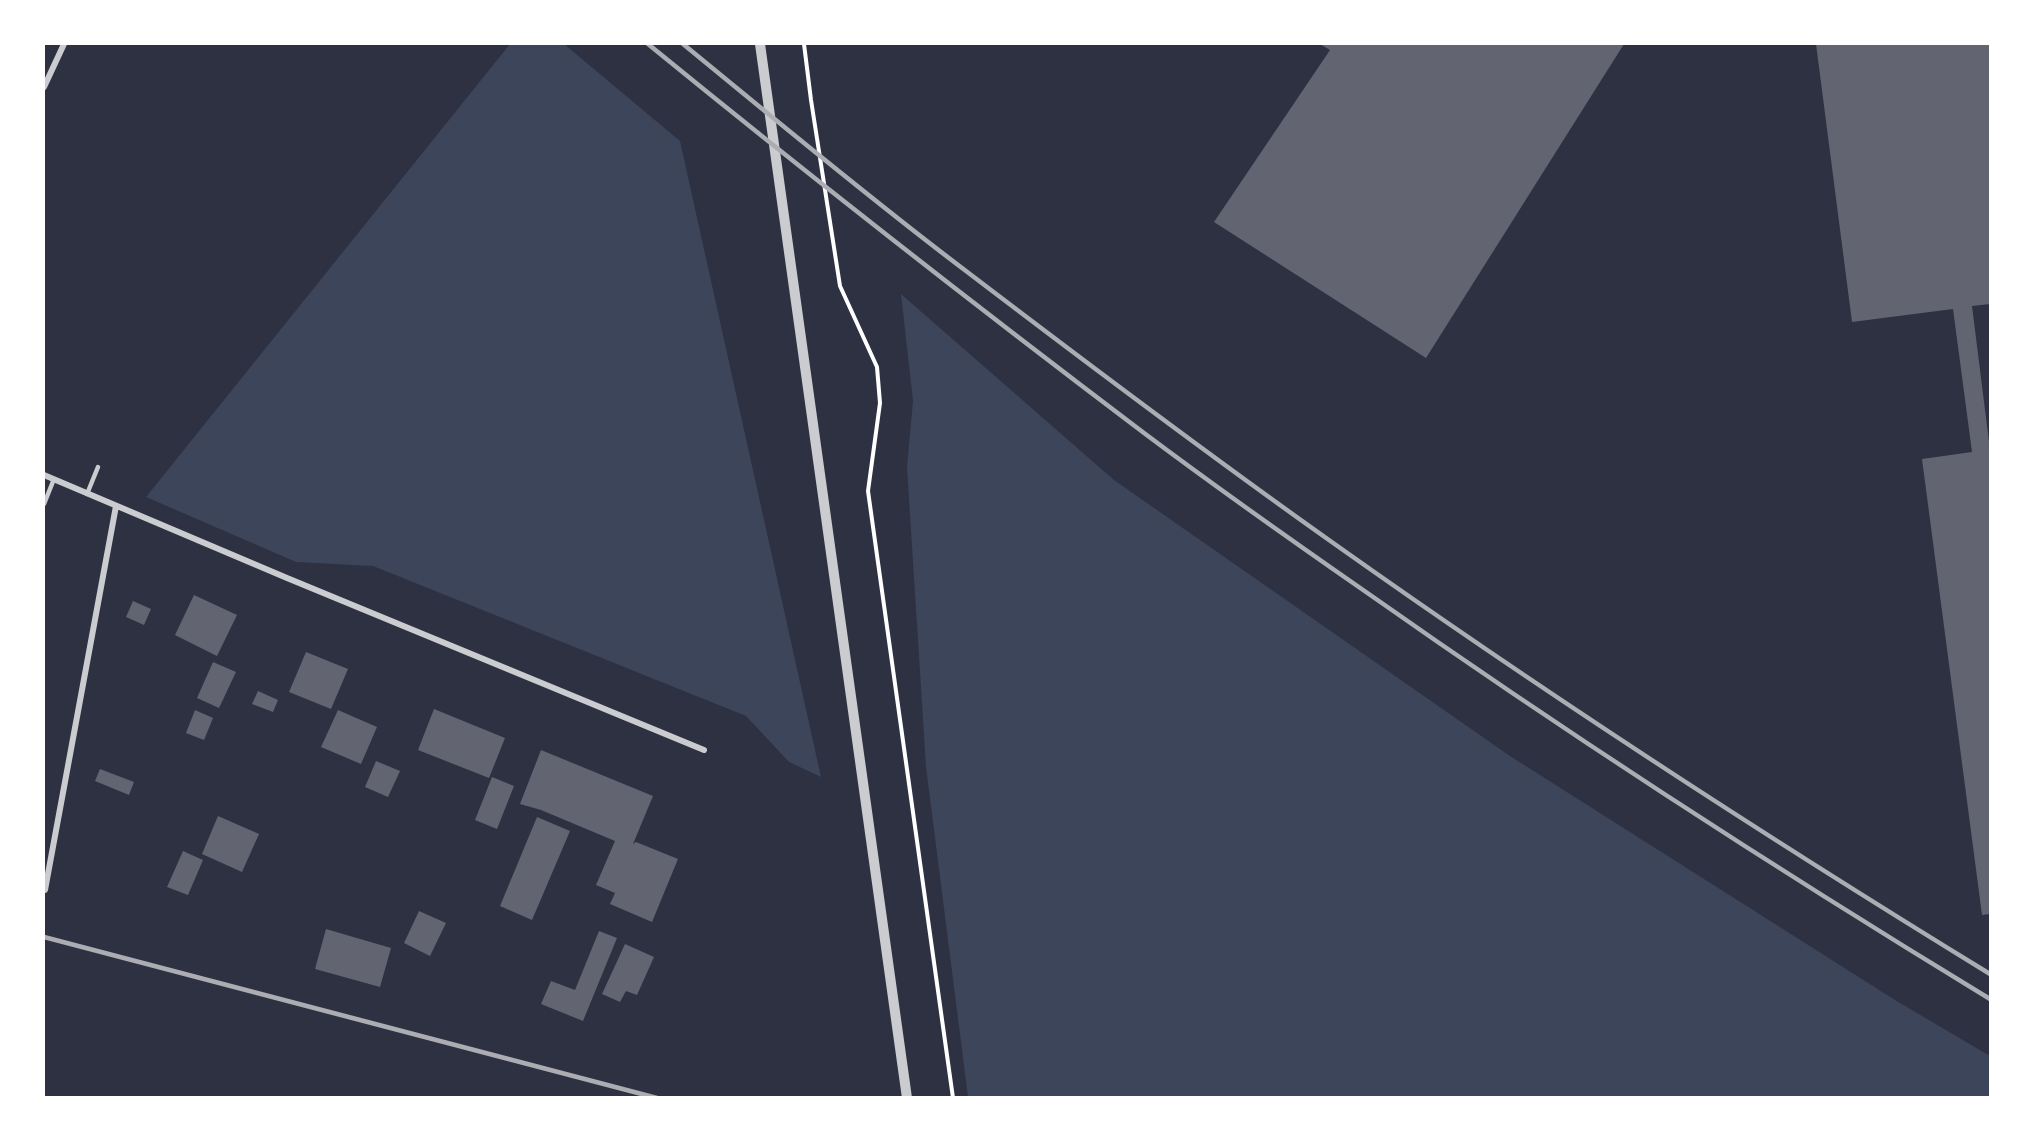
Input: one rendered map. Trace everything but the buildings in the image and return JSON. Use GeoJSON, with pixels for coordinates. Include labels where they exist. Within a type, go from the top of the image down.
{"type":"FeatureCollection","features":[{"type":"Feature","properties":{"kind":"street"},"geometry":{"type":"LineString","coordinates":[[44,87],[64,44]]}},
{"type":"Feature","properties":{"kind":"street"},"geometry":{"type":"LineString","coordinates":[[760,44],[907,1098]]}},
{"type":"Feature","properties":{"kind":"street"},"geometry":{"type":"LineString","coordinates":[[44,475],[704,750]]}},
{"type":"Feature","properties":{"kind":"street"},"geometry":{"type":"LineString","coordinates":[[45,890],[116,506]]}},
{"type":"Feature","properties":{"kind":"lane"},"geometry":{"type":"LineString","coordinates":[[87,494],[98,466]]}},
{"type":"Feature","properties":{"kind":"lane"},"geometry":{"type":"LineString","coordinates":[[44,504],[54,479]]}},
{"type":"Feature","properties":{"kind":"path"},"geometry":{"type":"LineString","coordinates":[[804,44],[840,286],[877,367],[880,404],[868,491],[952,1098]]}},
{"type":"Feature","properties":{"kind":"shaded area"},"geometry":{"type":"Polygon","coordinates":[[[510,44],[564,44],[680,141],[821,777],[789,762],[746,716],[373,566],[296,562],[146,497],[510,44]]]}},
{"type":"Feature","properties":{"kind":"shaded area"},"geometry":{"type":"Polygon","coordinates":[[[901,294],[1114,480],[1510,756],[1895,1000],[1990,1056],[1990,1097],[968,1097],[926,767],[907,467],[913,401],[901,294]]]}},
{"type":"Feature","properties":{"kind":"railway"},"geometry":{"type":"LineString","coordinates":[[648,44],[956,289],[1144,433],[1254,513],[1597,750],[1753,851],[1990,999]]}},
{"type":"Feature","properties":{"kind":"railway"},"geometry":{"type":"LineString","coordinates":[[683,44],[930,243],[1150,410],[1336,545],[1497,657],[1660,765],[1824,871],[1990,974]]}},
{"type":"Feature","properties":{"kind":"railway"},"geometry":{"type":"LineString","coordinates":[[44,937],[657,1098]]}}]}
